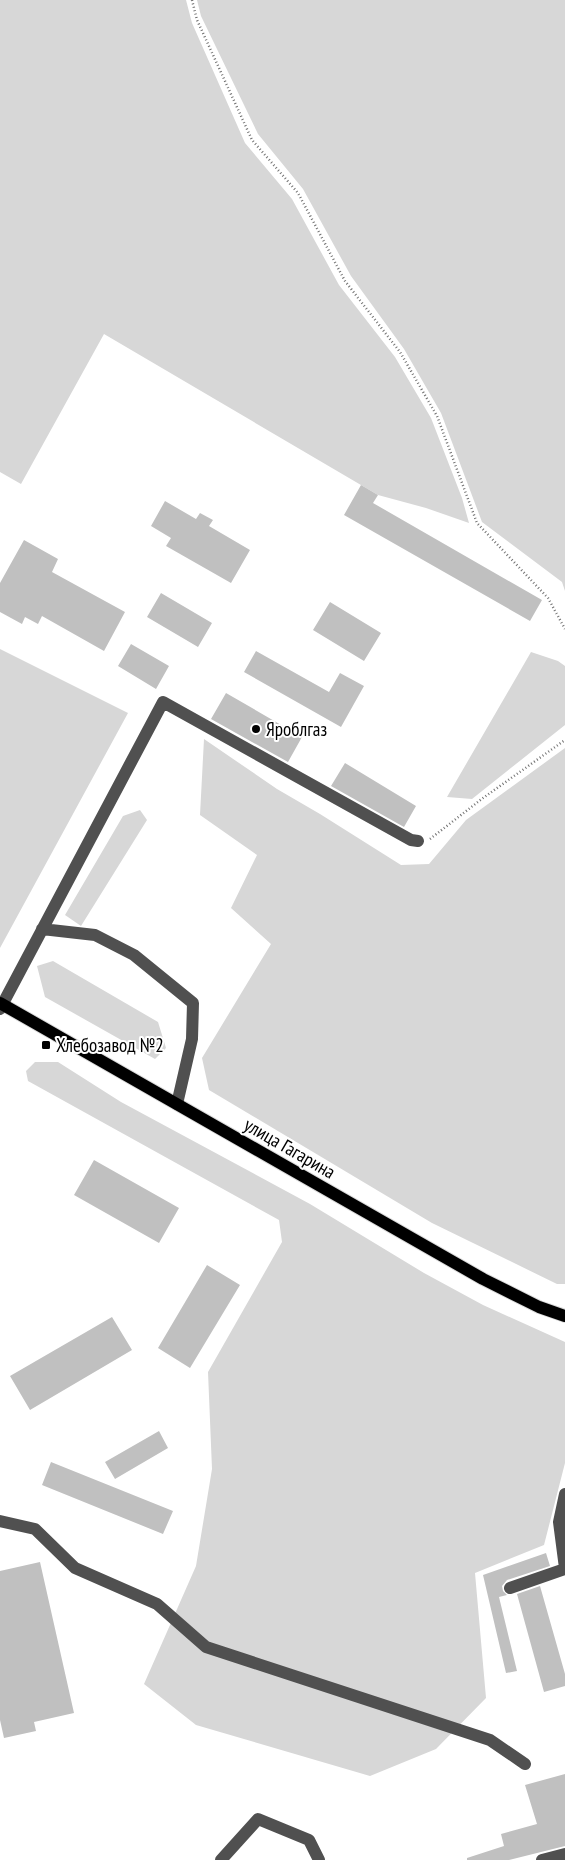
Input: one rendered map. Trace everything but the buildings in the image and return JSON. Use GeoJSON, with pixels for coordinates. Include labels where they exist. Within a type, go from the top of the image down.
{"type":"FeatureCollection","features":[{"type":"Feature","properties":{"kind":"main road","name":"улица Гагарина"},"geometry":{"type":"LineString","coordinates":[[1,1005],[483,1279],[539,1307],[565,1316]]}},
{"type":"Feature","properties":{"kind":"street"},"geometry":{"type":"LineString","coordinates":[[1,1005],[163,702],[411,840],[423,842]]}},
{"type":"Feature","properties":{"kind":"street"},"geometry":{"type":"LineString","coordinates":[[42,929],[95,935],[134,955],[193,1003],[192,1039],[177,1104]]}},
{"type":"Feature","properties":{"kind":"street"},"geometry":{"type":"LineString","coordinates":[[510,1588],[565,1569],[560,1522],[565,1494]]}},
{"type":"Feature","properties":{"kind":"street"},"geometry":{"type":"LineString","coordinates":[[0,1521],[35,1529],[74,1568],[157,1604],[206,1647],[490,1740],[525,1764]]}},
{"type":"Feature","properties":{"kind":"street"},"geometry":{"type":"LineString","coordinates":[[221,1860],[258,1820],[309,1840],[318,1860]]}},
{"type":"Feature","properties":{"kind":"street"},"geometry":{"type":"LineString","coordinates":[[542,1860],[565,1854]]}},
{"type":"Feature","properties":{"kind":"path"},"geometry":{"type":"LineString","coordinates":[[192,0],[197,20],[252,140],[298,194],[345,281],[400,352],[437,416],[477,523],[548,598],[565,629]]}},
{"type":"Feature","properties":{"kind":"path"},"geometry":{"type":"LineString","coordinates":[[423,842],[490,792],[565,740]]}},
{"type":"Feature","properties":{"kind":"shaded area"},"geometry":{"type":"Polygon","coordinates":[[[0,0],[186,0],[192,23],[245,143],[292,199],[339,285],[395,357],[431,418],[462,498],[469,523],[426,508],[378,495],[104,334],[21,484],[0,472],[0,0]]]}},
{"type":"Feature","properties":{"kind":"shaded area"},"geometry":{"type":"Polygon","coordinates":[[[197,0],[565,0],[565,591],[562,582],[482,522],[441,413],[404,349],[351,276],[303,189],[258,134],[201,16],[197,0]]]}},
{"type":"Feature","properties":{"kind":"shaded area"},"geometry":{"type":"Polygon","coordinates":[[[0,649],[128,713],[0,948],[0,649]]]}},
{"type":"Feature","properties":{"kind":"shaded area"},"geometry":{"type":"Polygon","coordinates":[[[531,652],[558,661],[565,666],[565,725],[472,799],[447,797],[531,652]]]}},
{"type":"Feature","properties":{"kind":"shaded area"},"geometry":{"type":"Polygon","coordinates":[[[204,739],[277,789],[401,865],[429,864],[466,820],[565,748],[565,1284],[557,1284],[432,1223],[209,1090],[202,1058],[271,944],[231,908],[257,855],[200,815],[204,739]]]}},
{"type":"Feature","properties":{"kind":"shaded area"},"geometry":{"type":"Polygon","coordinates":[[[140,810],[147,820],[81,926],[65,915],[123,816],[140,810]]]}},
{"type":"Feature","properties":{"kind":"shaded area"},"geometry":{"type":"Polygon","coordinates":[[[53,961],[158,1022],[166,1048],[155,1059],[45,997],[37,966],[53,961]]]}},
{"type":"Feature","properties":{"kind":"shaded area"},"geometry":{"type":"Polygon","coordinates":[[[35,1062],[58,1062],[121,1102],[310,1204],[424,1273],[483,1305],[565,1342],[565,1463],[544,1545],[475,1573],[486,1698],[436,1749],[370,1776],[196,1725],[144,1684],[196,1566],[212,1469],[208,1372],[282,1242],[279,1220],[28,1081],[26,1071],[35,1062]]]}},
{"type":"Feature","properties":{"kind":"place","name":"Яроблгаз"},"geometry":{"type":"Point","coordinates":[256,729]}},
{"type":"Feature","properties":{"kind":"place","name":"Хлебозавод №2"},"geometry":{"type":"Point","coordinates":[46,1045]}}]}
